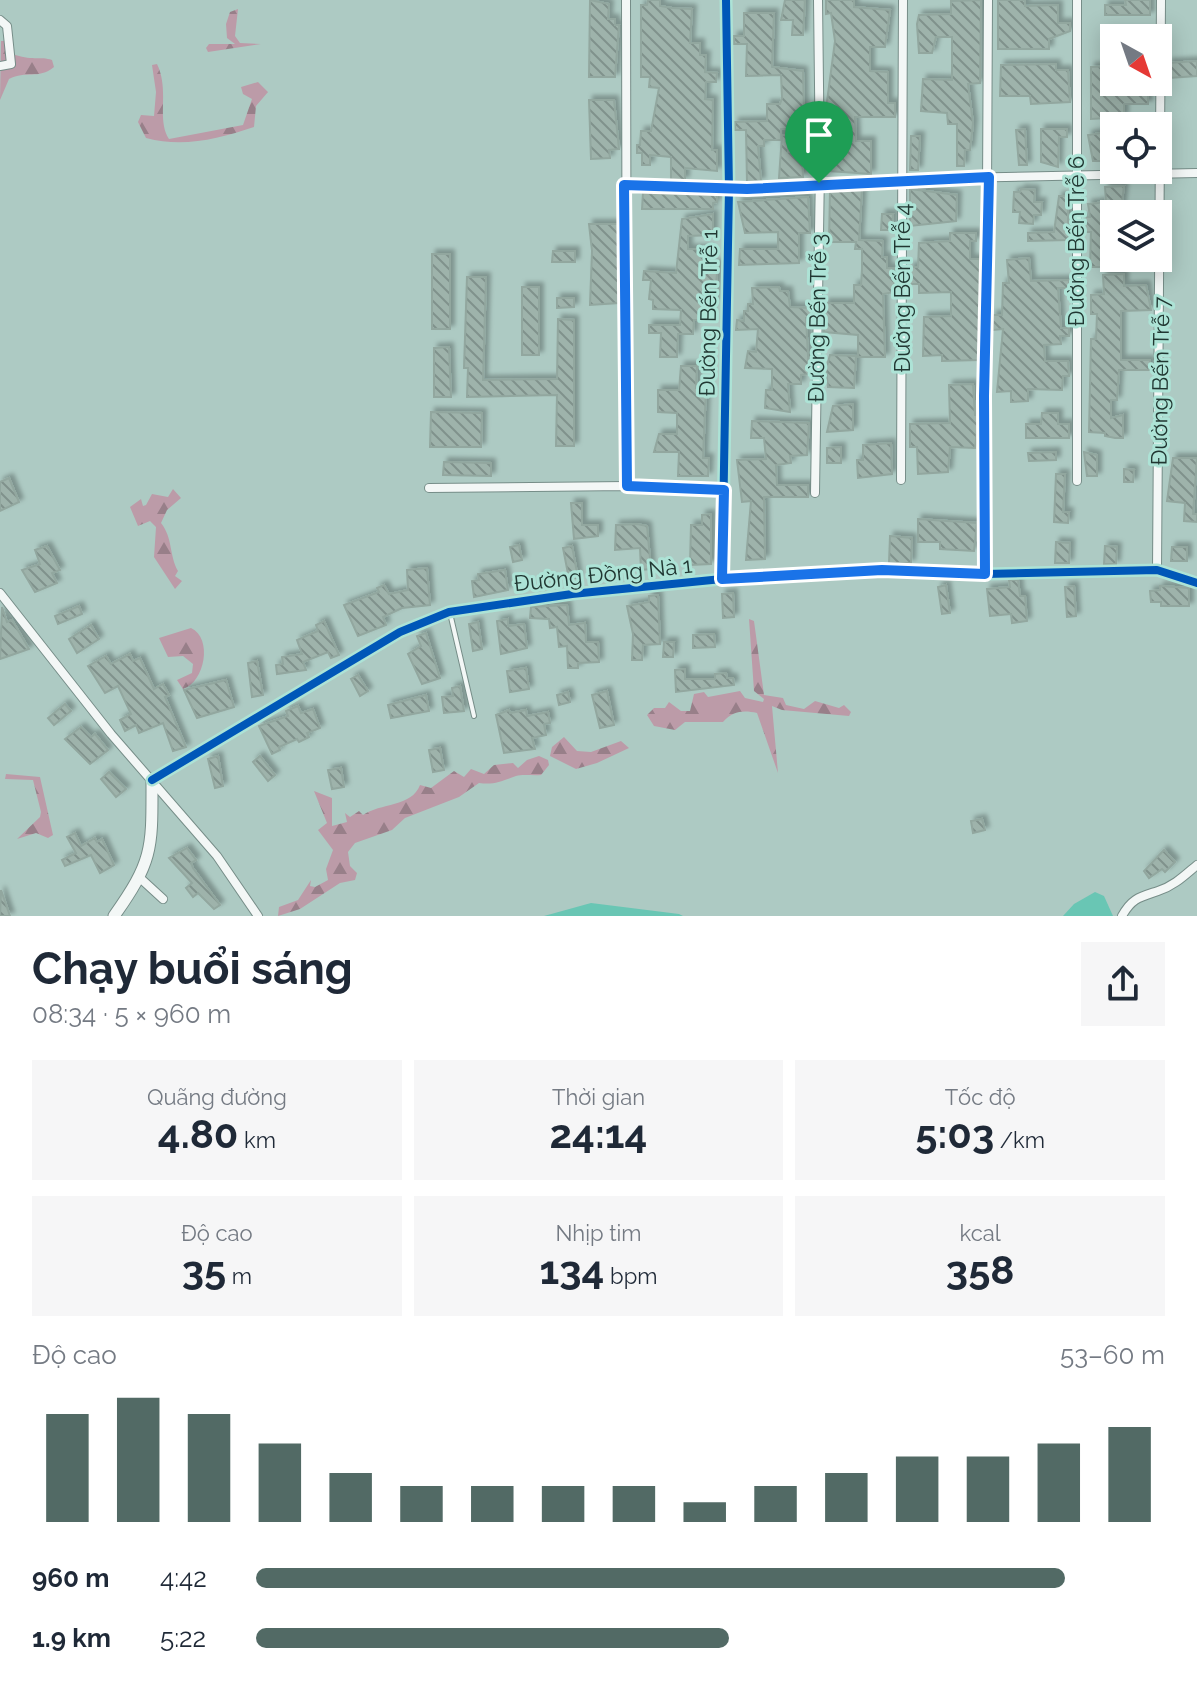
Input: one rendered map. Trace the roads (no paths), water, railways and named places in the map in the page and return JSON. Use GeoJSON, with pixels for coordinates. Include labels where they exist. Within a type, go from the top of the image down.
{"type":"FeatureCollection","features":[{"type":"Feature","properties":{"kind":"street"},"geometry":{"type":"LineString","coordinates":[[626,0],[627,486]]}},
{"type":"Feature","properties":{"kind":"street","name":"Đường Bến Trễ 1"},"geometry":{"type":"LineString","coordinates":[[722,579],[729,189],[726,0]]}},
{"type":"Feature","properties":{"kind":"street","name":"Đường Bến Trễ 3"},"geometry":{"type":"LineString","coordinates":[[815,493],[818,0]]}},
{"type":"Feature","properties":{"kind":"street","name":"Đường Bến Trễ 4"},"geometry":{"type":"LineString","coordinates":[[901,480],[903,0]]}},
{"type":"Feature","properties":{"kind":"street"},"geometry":{"type":"LineString","coordinates":[[985,574],[988,0]]}},
{"type":"Feature","properties":{"kind":"street","name":"Đường Bến Trễ 6"},"geometry":{"type":"LineString","coordinates":[[1077,0],[1074,175],[1077,481]]}},
{"type":"Feature","properties":{"kind":"street","name":"Đường Bến Trễ 7"},"geometry":{"type":"LineString","coordinates":[[1161,0],[1162,112]]}},
{"type":"Feature","properties":{"kind":"street"},"geometry":{"type":"LineString","coordinates":[[0,20],[7,26],[11,64],[0,66]]}},
{"type":"Feature","properties":{"kind":"street"},"geometry":{"type":"LineString","coordinates":[[1172,173],[1197,173]]}},
{"type":"Feature","properties":{"kind":"street"},"geometry":{"type":"LineString","coordinates":[[624,185],[729,189],[902,179],[1100,174]]}},
{"type":"Feature","properties":{"kind":"street","name":"Đường Bến Trễ 7"},"geometry":{"type":"LineString","coordinates":[[1157,570],[1162,184]]}},
{"type":"Feature","properties":{"kind":"street"},"geometry":{"type":"LineString","coordinates":[[429,488],[627,486],[724,490]]}},
{"type":"Feature","properties":{"kind":"street","name":"Đường Đồng Nà 1"},"geometry":{"type":"LineString","coordinates":[[152,780],[400,632],[449,612],[572,594],[722,579],[882,570],[985,574],[1157,570],[1197,583]]}},
{"type":"Feature","properties":{"kind":"street"},"geometry":{"type":"LineString","coordinates":[[0,593],[241,889],[258,916]]}},
{"type":"Feature","properties":{"kind":"street"},"geometry":{"type":"LineString","coordinates":[[114,916],[139,877],[152,848],[152,780]]}},
{"type":"Feature","properties":{"kind":"street"},"geometry":{"type":"LineString","coordinates":[[1122,916],[1129,902],[1180,880],[1197,865]]}},
{"type":"Feature","properties":{"kind":"street"},"geometry":{"type":"LineString","coordinates":[[139,877],[163,899]]}},
{"type":"Feature","properties":{"kind":"lane"},"geometry":{"type":"LineString","coordinates":[[449,612],[474,716]]}}]}
